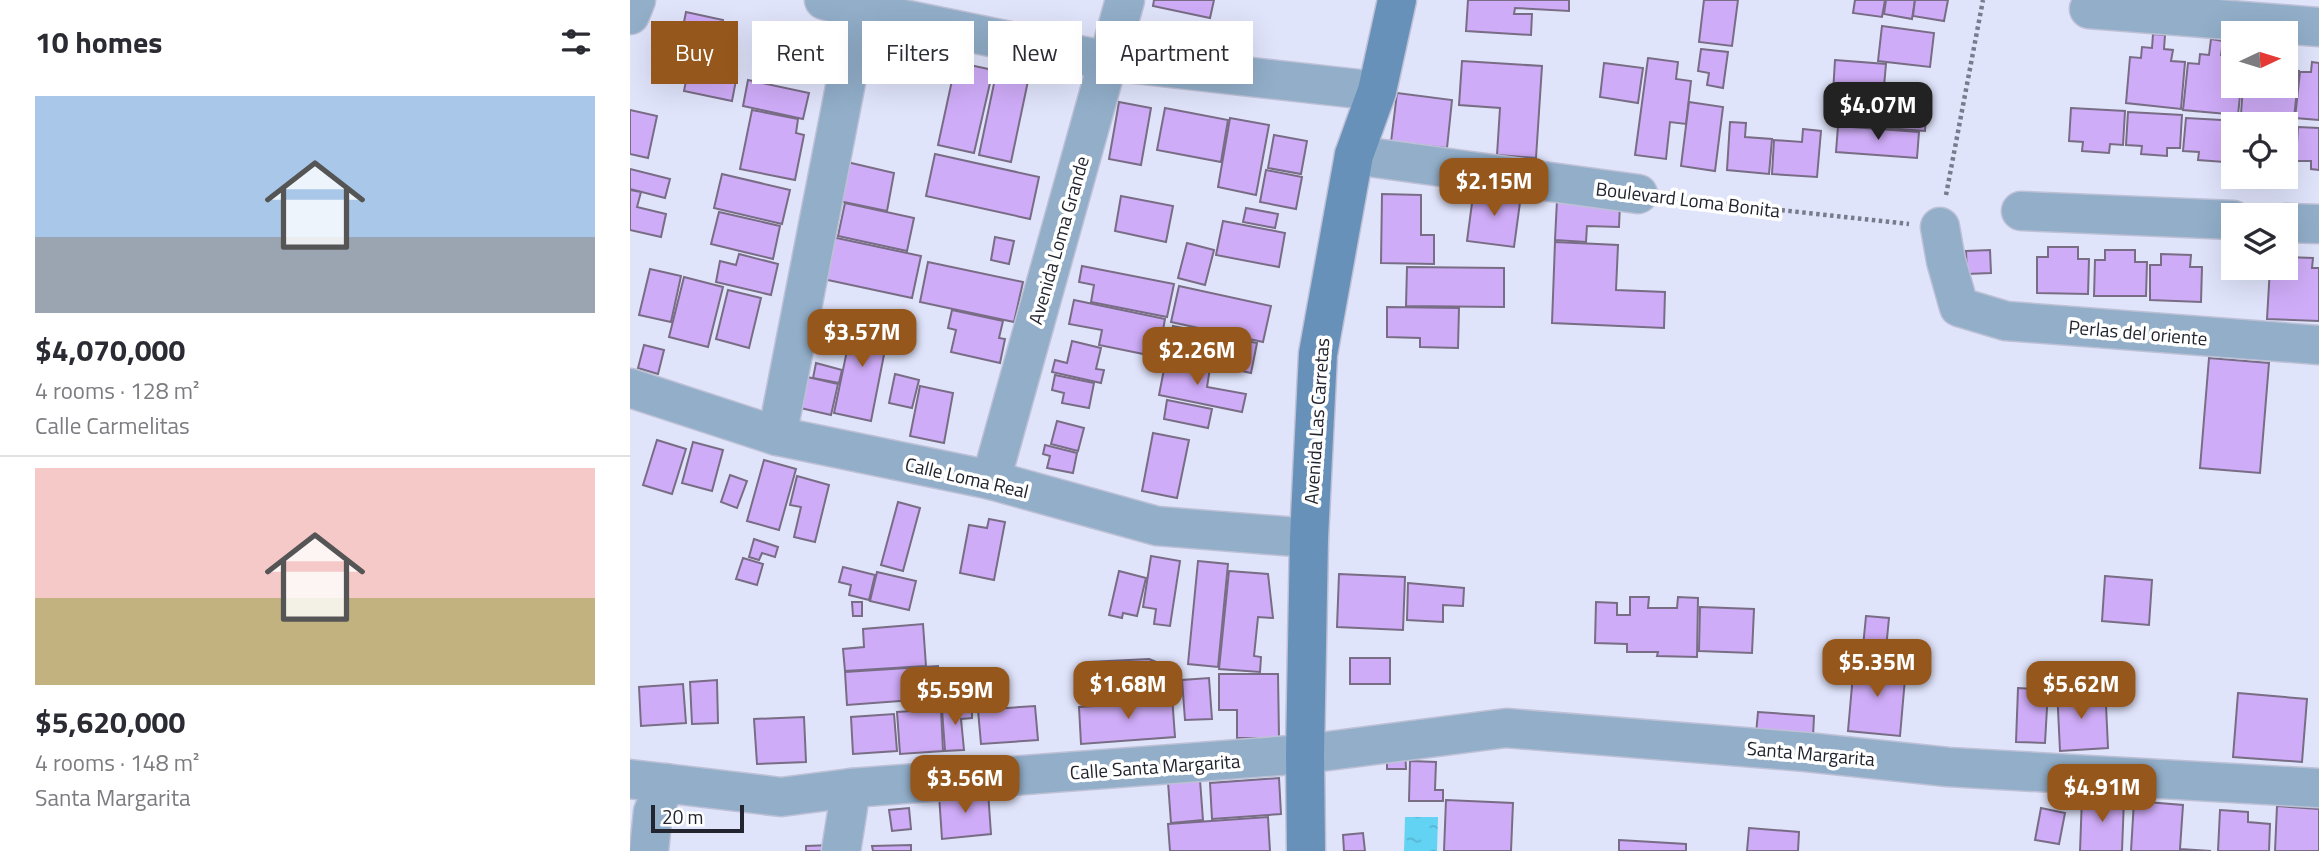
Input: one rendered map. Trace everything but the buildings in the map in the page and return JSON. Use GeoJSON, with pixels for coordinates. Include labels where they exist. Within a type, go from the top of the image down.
{"type":"FeatureCollection","features":[{"type":"Feature","properties":{"kind":"street"},"geometry":{"type":"LineString","coordinates":[[630,15],[636,0]]}},
{"type":"Feature","properties":{"kind":"street","name":"Avenida Loma Grande"},"geometry":{"type":"LineString","coordinates":[[1119,21],[1125,0]]}},
{"type":"Feature","properties":{"kind":"street","name":"Avenida Las Carretas"},"geometry":{"type":"LineString","coordinates":[[1306,851],[1309,538],[1318,354],[1354,155],[1377,91],[1397,0]]}},
{"type":"Feature","properties":{"kind":"street"},"geometry":{"type":"LineString","coordinates":[[777,436],[849,3],[1096,58]]}},
{"type":"Feature","properties":{"kind":"street"},"geometry":{"type":"LineString","coordinates":[[2090,9],[2319,27]]}},
{"type":"Feature","properties":{"kind":"street"},"geometry":{"type":"LineString","coordinates":[[1253,77],[1377,91]]}},
{"type":"Feature","properties":{"kind":"street","name":"Avenida Loma Grande"},"geometry":{"type":"LineString","coordinates":[[991,480],[1102,84]]}},
{"type":"Feature","properties":{"kind":"street","name":"Boulevard Loma Bonita"},"geometry":{"type":"LineString","coordinates":[[1354,155],[1638,194]]}},
{"type":"Feature","properties":{"kind":"street"},"geometry":{"type":"LineString","coordinates":[[2021,211],[2221,219]]}},
{"type":"Feature","properties":{"kind":"street"},"geometry":{"type":"LineString","coordinates":[[2298,223],[2319,224]]}},
{"type":"Feature","properties":{"kind":"street","name":"Perlas del oriente"},"geometry":{"type":"LineString","coordinates":[[1940,227],[1959,307],[2006,321],[2319,345]]}},
{"type":"Feature","properties":{"kind":"street","name":"Calle Loma Real"},"geometry":{"type":"LineString","coordinates":[[630,388],[777,436],[991,480],[1157,526],[1309,538]]}},
{"type":"Feature","properties":{"kind":"street","name":"Santa Margarita"},"geometry":{"type":"LineString","coordinates":[[1305,754],[1506,728],[1806,752],[1948,767],[2319,788]]}},
{"type":"Feature","properties":{"kind":"street","name":"Calle Santa Margarita"},"geometry":{"type":"LineString","coordinates":[[648,781],[781,797],[851,788],[1305,754]]}},
{"type":"Feature","properties":{"kind":"street"},"geometry":{"type":"LineString","coordinates":[[648,781],[653,812],[649,851]]}},
{"type":"Feature","properties":{"kind":"street"},"geometry":{"type":"LineString","coordinates":[[841,851],[851,788]]}},
{"type":"Feature","properties":{"kind":"path"},"geometry":{"type":"LineString","coordinates":[[1940,227],[1983,0]]}},
{"type":"Feature","properties":{"kind":"path","name":"Boulevard Loma Bonita"},"geometry":{"type":"LineString","coordinates":[[1638,194],[1940,227]]}},
{"type":"Feature","properties":{"kind":"water"},"geometry":{"type":"Polygon","coordinates":[[[1405,817],[1438,817],[1437,851],[1404,851],[1405,817]]]}}]}
